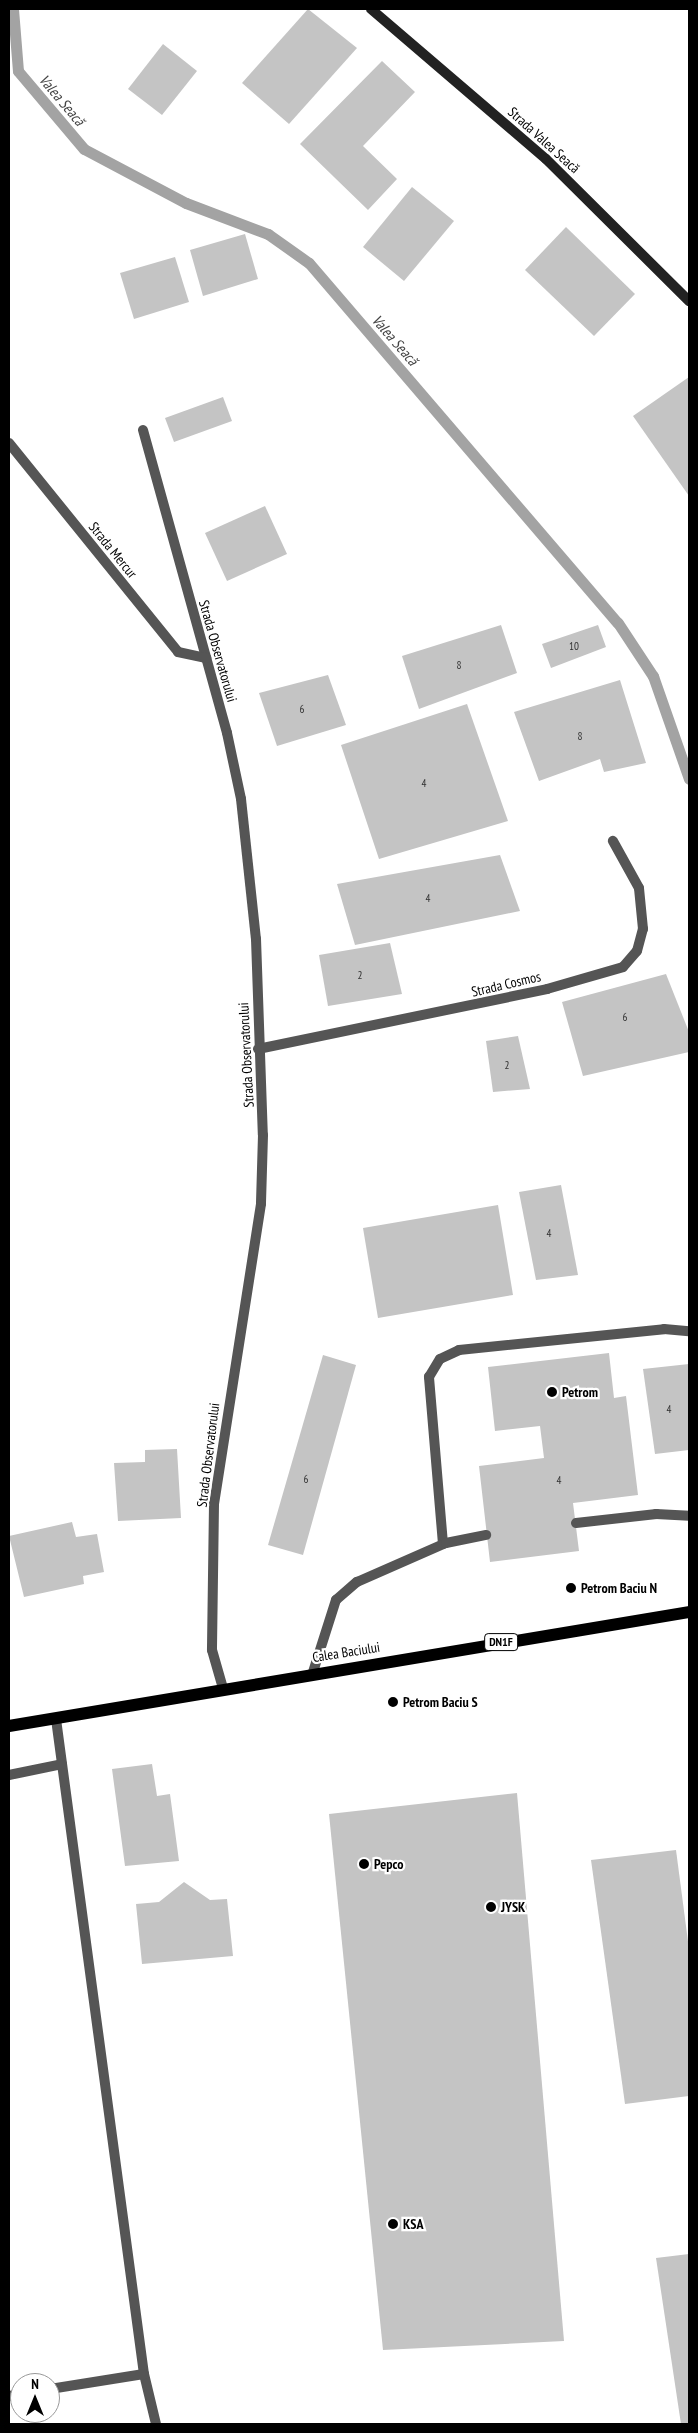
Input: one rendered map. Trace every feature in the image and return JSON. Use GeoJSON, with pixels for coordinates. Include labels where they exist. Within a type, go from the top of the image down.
{"type":"FeatureCollection","features":[{"type":"Feature","properties":{"kind":"main road","name":"Strada Valea Seacă"},"geometry":{"type":"LineString","coordinates":[[371,9],[546,159],[689,302]]}},
{"type":"Feature","properties":{"kind":"main road","name":"Calea Baciului"},"geometry":{"type":"LineString","coordinates":[[9,1726],[313,1672],[689,1612]]}},
{"type":"Feature","properties":{"kind":"street","name":"Strada Observatorului"},"geometry":{"type":"LineString","coordinates":[[143,430],[206,658],[241,798],[256,938],[258,1049],[264,1135],[261,1204],[214,1504],[212,1650],[223,1688]]}},
{"type":"Feature","properties":{"kind":"street","name":"Strada Mercur"},"geometry":{"type":"LineString","coordinates":[[9,443],[178,652],[206,658]]}},
{"type":"Feature","properties":{"kind":"street","name":"Strada Cosmos"},"geometry":{"type":"LineString","coordinates":[[258,1049],[547,989],[622,967],[637,951],[643,929],[639,888],[613,841]]}},
{"type":"Feature","properties":{"kind":"street"},"geometry":{"type":"LineString","coordinates":[[443,1544],[429,1377],[440,1359],[459,1350],[664,1329],[689,1331]]}},
{"type":"Feature","properties":{"kind":"street"},"geometry":{"type":"LineString","coordinates":[[576,1523],[656,1514],[689,1516]]}},
{"type":"Feature","properties":{"kind":"street"},"geometry":{"type":"LineString","coordinates":[[313,1672],[336,1600],[357,1582],[443,1544],[486,1535]]}},
{"type":"Feature","properties":{"kind":"street"},"geometry":{"type":"LineString","coordinates":[[56,1719],[144,2374],[156,2424]]}},
{"type":"Feature","properties":{"kind":"street"},"geometry":{"type":"LineString","coordinates":[[9,1775],[62,1764]]}},
{"type":"Feature","properties":{"kind":"street"},"geometry":{"type":"LineString","coordinates":[[60,2387],[144,2374]]}},
{"type":"Feature","properties":{"kind":"building"},"geometry":{"type":"Polygon","coordinates":[[[308,9],[357,48],[289,124],[242,83],[308,9]]]}},
{"type":"Feature","properties":{"kind":"building"},"geometry":{"type":"Polygon","coordinates":[[[163,44],[197,71],[162,115],[128,89],[163,44]]]}},
{"type":"Feature","properties":{"kind":"building"},"geometry":{"type":"Polygon","coordinates":[[[382,61],[415,92],[363,146],[397,179],[368,210],[300,144],[382,61]]]}},
{"type":"Feature","properties":{"kind":"building"},"geometry":{"type":"Polygon","coordinates":[[[412,187],[454,221],[404,281],[363,247],[412,187]]]}},
{"type":"Feature","properties":{"kind":"building"},"geometry":{"type":"Polygon","coordinates":[[[566,227],[635,294],[594,336],[525,270],[566,227]]]}},
{"type":"Feature","properties":{"kind":"building"},"geometry":{"type":"Polygon","coordinates":[[[245,234],[258,279],[203,296],[190,250],[245,234]]]}},
{"type":"Feature","properties":{"kind":"building"},"geometry":{"type":"Polygon","coordinates":[[[175,257],[189,302],[134,319],[120,273],[175,257]]]}},
{"type":"Feature","properties":{"kind":"building"},"geometry":{"type":"Polygon","coordinates":[[[689,377],[689,496],[633,416],[689,377]]]}},
{"type":"Feature","properties":{"kind":"building"},"geometry":{"type":"Polygon","coordinates":[[[223,397],[232,421],[174,442],[165,418],[223,397]]]}},
{"type":"Feature","properties":{"kind":"building"},"geometry":{"type":"Polygon","coordinates":[[[265,506],[287,554],[227,581],[205,533],[265,506]]]}},
{"type":"Feature","properties":{"kind":"building"},"geometry":{"type":"Polygon","coordinates":[[[501,625],[517,673],[419,709],[402,656],[501,625]]]}},
{"type":"Feature","properties":{"kind":"building"},"geometry":{"type":"Polygon","coordinates":[[[598,625],[606,647],[551,668],[542,644],[598,625]]]}},
{"type":"Feature","properties":{"kind":"building"},"geometry":{"type":"Polygon","coordinates":[[[328,675],[346,725],[277,746],[259,693],[328,675]]]}},
{"type":"Feature","properties":{"kind":"building"},"geometry":{"type":"Polygon","coordinates":[[[620,680],[646,763],[604,772],[600,759],[539,781],[514,712],[620,680]]]}},
{"type":"Feature","properties":{"kind":"building"},"geometry":{"type":"Polygon","coordinates":[[[467,704],[508,821],[379,859],[341,745],[467,704]]]}},
{"type":"Feature","properties":{"kind":"building"},"geometry":{"type":"Polygon","coordinates":[[[500,855],[520,911],[355,945],[337,884],[500,855]]]}},
{"type":"Feature","properties":{"kind":"building"},"geometry":{"type":"Polygon","coordinates":[[[390,943],[402,994],[328,1006],[319,955],[390,943]]]}},
{"type":"Feature","properties":{"kind":"building"},"geometry":{"type":"Polygon","coordinates":[[[666,974],[689,1032],[689,1052],[583,1076],[562,1002],[666,974]]]}},
{"type":"Feature","properties":{"kind":"building"},"geometry":{"type":"Polygon","coordinates":[[[518,1036],[530,1089],[493,1092],[486,1041],[518,1036]]]}},
{"type":"Feature","properties":{"kind":"building"},"geometry":{"type":"Polygon","coordinates":[[[561,1185],[578,1275],[536,1280],[519,1192],[561,1185]]]}},
{"type":"Feature","properties":{"kind":"building"},"geometry":{"type":"Polygon","coordinates":[[[498,1205],[513,1295],[378,1318],[363,1228],[498,1205]]]}},
{"type":"Feature","properties":{"kind":"building"},"geometry":{"type":"Polygon","coordinates":[[[609,1353],[614,1398],[626,1396],[638,1495],[573,1503],[579,1551],[490,1562],[479,1466],[544,1458],[540,1426],[495,1431],[488,1367],[609,1353]]]}},
{"type":"Feature","properties":{"kind":"building"},"geometry":{"type":"Polygon","coordinates":[[[323,1355],[356,1365],[303,1555],[268,1545],[323,1355]]]}},
{"type":"Feature","properties":{"kind":"building"},"geometry":{"type":"Polygon","coordinates":[[[689,1364],[689,1450],[655,1454],[643,1369],[689,1364]]]}},
{"type":"Feature","properties":{"kind":"building"},"geometry":{"type":"Polygon","coordinates":[[[177,1449],[181,1518],[118,1521],[114,1463],[145,1462],[145,1450],[177,1449]]]}},
{"type":"Feature","properties":{"kind":"building"},"geometry":{"type":"Polygon","coordinates":[[[72,1522],[76,1537],[97,1534],[104,1572],[83,1576],[84,1584],[24,1597],[9,1536],[72,1522]]]}},
{"type":"Feature","properties":{"kind":"building"},"geometry":{"type":"Polygon","coordinates":[[[152,1764],[157,1796],[170,1794],[179,1861],[125,1866],[112,1769],[152,1764]]]}},
{"type":"Feature","properties":{"kind":"building"},"geometry":{"type":"Polygon","coordinates":[[[517,1793],[564,2341],[383,2350],[329,1814],[517,1793]]]}},
{"type":"Feature","properties":{"kind":"building"},"geometry":{"type":"Polygon","coordinates":[[[676,1850],[689,1949],[689,2096],[625,2104],[591,1860],[676,1850]]]}},
{"type":"Feature","properties":{"kind":"building"},"geometry":{"type":"Polygon","coordinates":[[[184,1882],[210,1900],[227,1899],[233,1956],[142,1964],[136,1904],[159,1902],[184,1882]]]}},
{"type":"Feature","properties":{"kind":"building"},"geometry":{"type":"Polygon","coordinates":[[[689,2254],[689,2424],[681,2424],[656,2258],[689,2254]]]}},
{"type":"Feature","properties":{"kind":"waterway","name":"Valea Seacă"},"geometry":{"type":"LineString","coordinates":[[13,9],[18,71],[84,149],[186,203],[268,234],[309,263],[618,623],[653,676],[689,779]]}},
{"type":"Feature","properties":{"kind":"place","name":"Petrom"},"geometry":{"type":"Point","coordinates":[552,1392]}},
{"type":"Feature","properties":{"kind":"place","name":"Petrom Baciu N"},"geometry":{"type":"Point","coordinates":[571,1588]}},
{"type":"Feature","properties":{"kind":"place","name":"Petrom Baciu S"},"geometry":{"type":"Point","coordinates":[393,1702]}},
{"type":"Feature","properties":{"kind":"place","name":"Pepco"},"geometry":{"type":"Point","coordinates":[364,1864]}},
{"type":"Feature","properties":{"kind":"place","name":"JYSK"},"geometry":{"type":"Point","coordinates":[491,1907]}},
{"type":"Feature","properties":{"kind":"place","name":"KSA"},"geometry":{"type":"Point","coordinates":[393,2224]}}]}
